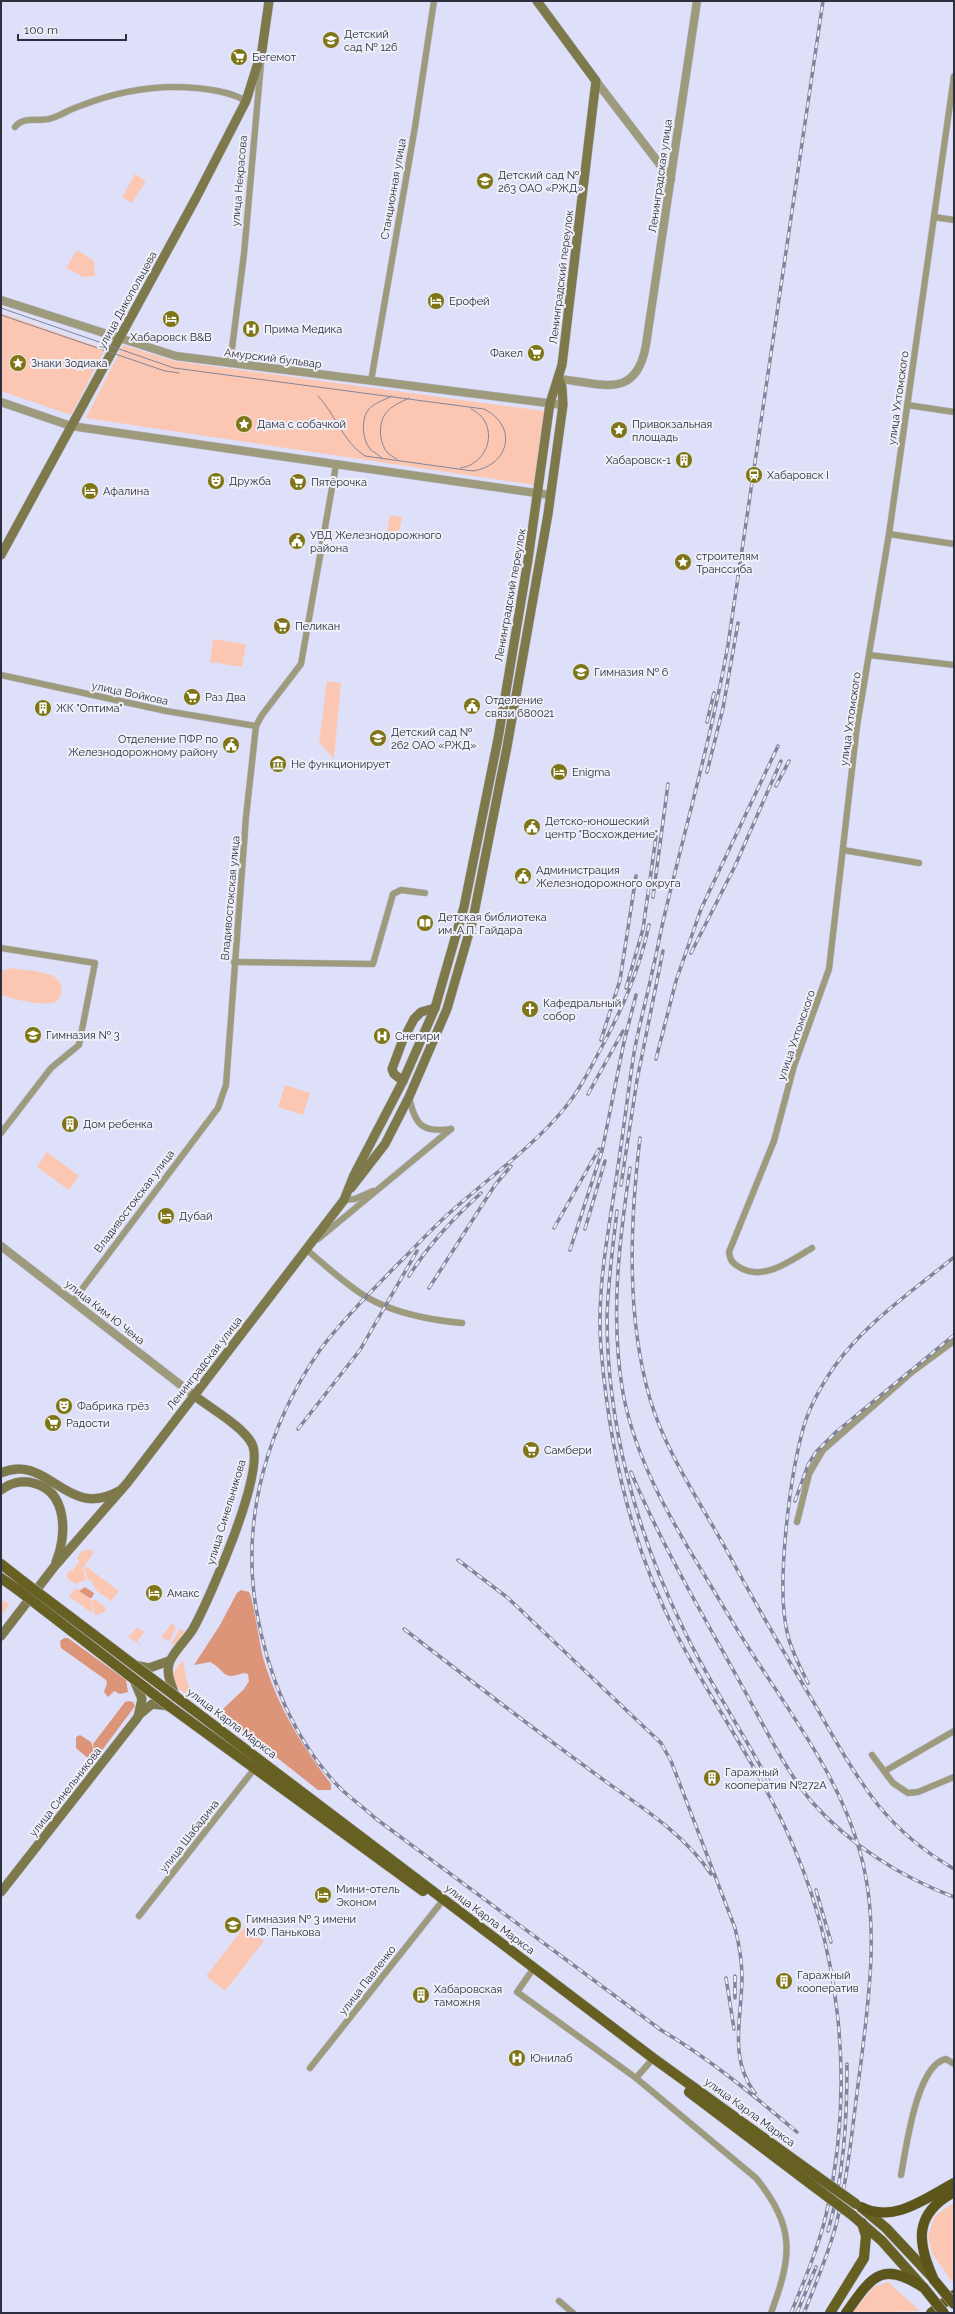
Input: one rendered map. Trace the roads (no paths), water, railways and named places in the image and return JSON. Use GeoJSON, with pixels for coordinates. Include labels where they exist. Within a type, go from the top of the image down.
{"type":"FeatureCollection","features":[{"type":"Feature","properties":{"kind":"highway"},"geometry":{"type":"LineString","coordinates":[[858,2205],[877,2213],[896,2212],[954,2183]]}},
{"type":"Feature","properties":{"kind":"highway"},"geometry":{"type":"LineString","coordinates":[[934,2280],[923,2253],[922,2230],[927,2216],[935,2205],[954,2192]]}},
{"type":"Feature","properties":{"kind":"highway"},"geometry":{"type":"LineString","coordinates":[[846,2313],[865,2285],[881,2275],[898,2273],[924,2288],[944,2313]]}},
{"type":"Feature","properties":{"kind":"highway","name":"улица Карла Маркса"},"geometry":{"type":"LineString","coordinates":[[934,2280],[954,2304]]}},
{"type":"Feature","properties":{"kind":"highway"},"geometry":{"type":"LineString","coordinates":[[932,2313],[954,2296]]}},
{"type":"Feature","properties":{"kind":"main road","name":"улица Некрасова"},"geometry":{"type":"LineString","coordinates":[[262,50],[269,1]]}},
{"type":"Feature","properties":{"kind":"main road"},"geometry":{"type":"LineString","coordinates":[[537,1],[596,81]]}},
{"type":"Feature","properties":{"kind":"main road","name":"улица Дикопольцева"},"geometry":{"type":"LineString","coordinates":[[1,555],[196,198],[246,101],[262,50]]}},
{"type":"Feature","properties":{"kind":"main road","name":"Ленинградский переулок"},"geometry":{"type":"LineString","coordinates":[[309,1247],[344,1200],[354,1175],[403,1081],[434,1008],[464,907],[499,731],[538,494],[550,403],[559,379],[562,365],[596,81]]}},
{"type":"Feature","properties":{"kind":"main road","name":"Ленинградский переулок"},"geometry":{"type":"LineString","coordinates":[[349,1190],[385,1144],[409,1097],[447,1009],[473,919],[507,747],[548,514],[563,405],[562,387],[559,379]]}},
{"type":"Feature","properties":{"kind":"main road"},"geometry":{"type":"LineString","coordinates":[[403,1081],[394,1074],[392,1069],[408,1028],[417,1015],[434,1008]]}},
{"type":"Feature","properties":{"kind":"main road","name":"Ленинградская улица"},"geometry":{"type":"LineString","coordinates":[[1,1636],[10,1622],[54,1567],[125,1486],[309,1247]]}},
{"type":"Feature","properties":{"kind":"main road","name":"улица Синельникова"},"geometry":{"type":"LineString","coordinates":[[170,1661],[193,1629],[220,1575],[239,1519],[255,1457],[253,1446],[244,1434],[194,1396]]}},
{"type":"Feature","properties":{"kind":"main road"},"geometry":{"type":"LineString","coordinates":[[1,1473],[14,1469],[28,1469],[76,1496],[91,1499],[112,1494],[125,1486]]}},
{"type":"Feature","properties":{"kind":"main road"},"geometry":{"type":"LineString","coordinates":[[1,1490],[13,1483],[28,1482],[50,1491],[59,1504],[62,1525],[60,1549],[54,1567]]}},
{"type":"Feature","properties":{"kind":"main road","name":"улица Карла Маркса"},"geometry":{"type":"LineString","coordinates":[[1,1563],[21,1586],[134,1680],[440,1904],[862,2223]]}},
{"type":"Feature","properties":{"kind":"main road","name":"улица Карла Маркса"},"geometry":{"type":"LineString","coordinates":[[1,1578],[21,1586],[133,1664],[653,2058],[858,2205],[886,2228],[934,2280]]}},
{"type":"Feature","properties":{"kind":"main road"},"geometry":{"type":"LineString","coordinates":[[1,1583],[21,1586]]}},
{"type":"Feature","properties":{"kind":"main road"},"geometry":{"type":"LineString","coordinates":[[1,1631],[10,1622]]}},
{"type":"Feature","properties":{"kind":"main road"},"geometry":{"type":"LineString","coordinates":[[133,1664],[149,1668],[170,1661],[168,1673],[175,1696]]}},
{"type":"Feature","properties":{"kind":"main road","name":"улица Синельникова"},"geometry":{"type":"LineString","coordinates":[[1,1892],[138,1717],[142,1699],[134,1680]]}},
{"type":"Feature","properties":{"kind":"main road"},"geometry":{"type":"LineString","coordinates":[[138,1717],[152,1704],[169,1706]]}},
{"type":"Feature","properties":{"kind":"main road"},"geometry":{"type":"LineString","coordinates":[[862,2223],[902,2262],[924,2288]]}},
{"type":"Feature","properties":{"kind":"main road"},"geometry":{"type":"LineString","coordinates":[[830,2313],[864,2258],[866,2236],[862,2223]]}},
{"type":"Feature","properties":{"kind":"street","name":"Станционная улица"},"geometry":{"type":"LineString","coordinates":[[371,381],[415,127],[434,1]]}},
{"type":"Feature","properties":{"kind":"street","name":"Ленинградская улица"},"geometry":{"type":"LineString","coordinates":[[559,379],[621,385],[636,376],[644,354],[672,179],[697,1]]}},
{"type":"Feature","properties":{"kind":"street","name":"улица Некрасова"},"geometry":{"type":"LineString","coordinates":[[230,364],[245,246],[262,50]]}},
{"type":"Feature","properties":{"kind":"street","name":"улица Ухтомского"},"geometry":{"type":"LineString","coordinates":[[812,1248],[779,1267],[761,1273],[745,1271],[734,1264],[729,1252],[774,1141],[794,1066],[829,969],[857,726],[889,534],[954,78]]}},
{"type":"Feature","properties":{"kind":"street"},"geometry":{"type":"LineString","coordinates":[[596,81],[672,179]]}},
{"type":"Feature","properties":{"kind":"street"},"geometry":{"type":"LineString","coordinates":[[15,126],[24,120],[51,119],[80,106],[127,90],[157,86],[215,90],[246,101]]}},
{"type":"Feature","properties":{"kind":"street"},"geometry":{"type":"LineString","coordinates":[[934,217],[954,220]]}},
{"type":"Feature","properties":{"kind":"street","name":"Амурский бульвар"},"geometry":{"type":"LineString","coordinates":[[1,300],[176,356],[563,405]]}},
{"type":"Feature","properties":{"kind":"street"},"geometry":{"type":"LineString","coordinates":[[1,402],[71,426],[550,495]]}},
{"type":"Feature","properties":{"kind":"street"},"geometry":{"type":"LineString","coordinates":[[907,405],[954,412]]}},
{"type":"Feature","properties":{"kind":"street","name":"Владивостокская улица"},"geometry":{"type":"LineString","coordinates":[[73,1300],[218,1108],[226,1085],[234,962],[256,726],[262,714],[301,664],[336,465]]}},
{"type":"Feature","properties":{"kind":"street"},"geometry":{"type":"LineString","coordinates":[[889,534],[954,544]]}},
{"type":"Feature","properties":{"kind":"street"},"geometry":{"type":"LineString","coordinates":[[869,655],[954,665]]}},
{"type":"Feature","properties":{"kind":"street","name":"улица Войкова"},"geometry":{"type":"LineString","coordinates":[[1,675],[186,715],[256,726]]}},
{"type":"Feature","properties":{"kind":"street"},"geometry":{"type":"LineString","coordinates":[[843,850],[919,863]]}},
{"type":"Feature","properties":{"kind":"street"},"geometry":{"type":"LineString","coordinates":[[234,962],[373,964],[393,894],[401,890],[425,893]]}},
{"type":"Feature","properties":{"kind":"street"},"geometry":{"type":"LineString","coordinates":[[1,948],[95,963],[79,1045],[51,1068],[1,1133]]}},
{"type":"Feature","properties":{"kind":"street","name":"Ленинградская улица"},"geometry":{"type":"LineString","coordinates":[[309,1247],[451,1129],[434,1131],[420,1124],[415,1119],[409,1097]]}},
{"type":"Feature","properties":{"kind":"street"},"geometry":{"type":"LineString","coordinates":[[344,1200],[355,1199],[380,1188]]}},
{"type":"Feature","properties":{"kind":"street","name":"улица Ким Ю Чена"},"geometry":{"type":"LineString","coordinates":[[1,1246],[73,1300],[194,1396]]}},
{"type":"Feature","properties":{"kind":"street"},"geometry":{"type":"LineString","coordinates":[[309,1247],[366,1297],[384,1306],[433,1320],[462,1323]]}},
{"type":"Feature","properties":{"kind":"street"},"geometry":{"type":"LineString","coordinates":[[797,1522],[809,1474],[823,1450],[912,1372],[954,1341]]}},
{"type":"Feature","properties":{"kind":"street"},"geometry":{"type":"LineString","coordinates":[[885,1771],[954,1731]]}},
{"type":"Feature","properties":{"kind":"street"},"geometry":{"type":"LineString","coordinates":[[872,1755],[893,1783],[908,1794],[918,1792],[954,1777]]}},
{"type":"Feature","properties":{"kind":"street","name":"улица Шабадина"},"geometry":{"type":"LineString","coordinates":[[139,1916],[254,1768]]}},
{"type":"Feature","properties":{"kind":"street","name":"улица Павленко"},"geometry":{"type":"LineString","coordinates":[[310,2068],[440,1904]]}},
{"type":"Feature","properties":{"kind":"street"},"geometry":{"type":"LineString","coordinates":[[531,1972],[517,1992],[636,2078],[756,2178],[776,2207],[784,2225],[788,2249],[782,2282],[771,2313]]}},
{"type":"Feature","properties":{"kind":"street"},"geometry":{"type":"LineString","coordinates":[[901,2175],[918,2092],[938,2062],[946,2059],[954,2064]]}},
{"type":"Feature","properties":{"kind":"street"},"geometry":{"type":"LineString","coordinates":[[636,2078],[650,2062]]}},
{"type":"Feature","properties":{"kind":"street"},"geometry":{"type":"LineString","coordinates":[[560,2301],[573,2313]]}},
{"type":"Feature","properties":{"kind":"tram line"},"geometry":{"type":"LineString","coordinates":[[1,308],[174,368],[484,409],[495,416],[502,425],[505,435],[505,444],[502,453],[495,461],[485,467],[473,471],[365,456],[357,450],[345,436],[330,411],[318,396]]}},
{"type":"Feature","properties":{"kind":"tram line"},"geometry":{"type":"LineString","coordinates":[[1,315],[165,371],[179,373]]}},
{"type":"Feature","properties":{"kind":"tram line"},"geometry":{"type":"LineString","coordinates":[[382,458],[367,445],[363,424],[366,414],[370,408],[392,396]]}},
{"type":"Feature","properties":{"kind":"tram line"},"geometry":{"type":"LineString","coordinates":[[397,459],[390,455],[384,448],[380,432],[383,417],[386,413],[396,404],[409,398]]}},
{"type":"Feature","properties":{"kind":"tram line"},"geometry":{"type":"LineString","coordinates":[[460,468],[471,465],[479,459],[485,451],[488,442],[486,423],[480,415],[471,409]]}},
{"type":"Feature","properties":{"kind":"railway"},"geometry":{"type":"LineString","coordinates":[[791,2313],[823,2228],[835,2166],[840,2116],[841,2065],[838,2015],[830,1966],[818,1917],[803,1869],[783,1823],[758,1775],[702,1681],[676,1633],[660,1600],[646,1565],[616,1458],[601,1348],[600,1302],[605,1256],[638,1032],[664,916],[715,711],[728,645],[823,1]]}},
{"type":"Feature","properties":{"kind":"railway"},"geometry":{"type":"LineString","coordinates":[[707,772],[723,708],[738,623]]}},
{"type":"Feature","properties":{"kind":"railway"},"geometry":{"type":"LineString","coordinates":[[707,722],[714,693]]}},
{"type":"Feature","properties":{"kind":"railway"},"geometry":{"type":"LineString","coordinates":[[656,1059],[676,981],[701,909],[778,746]]}},
{"type":"Feature","properties":{"kind":"railway"},"geometry":{"type":"LineString","coordinates":[[691,953],[735,866],[781,761]]}},
{"type":"Feature","properties":{"kind":"railway"},"geometry":{"type":"LineString","coordinates":[[776,786],[789,761]]}},
{"type":"Feature","properties":{"kind":"railway"},"geometry":{"type":"LineString","coordinates":[[653,897],[668,784]]}},
{"type":"Feature","properties":{"kind":"railway"},"geometry":{"type":"LineString","coordinates":[[626,988],[643,929],[656,837]]}},
{"type":"Feature","properties":{"kind":"railway"},"geometry":{"type":"LineString","coordinates":[[601,1040],[620,980],[636,876]]}},
{"type":"Feature","properties":{"kind":"railway"},"geometry":{"type":"LineString","coordinates":[[649,925],[635,975],[622,1007],[590,1068],[569,1103],[551,1124],[522,1152],[445,1217],[418,1243],[328,1339],[302,1379],[286,1409],[273,1441],[263,1473],[256,1506],[252,1540],[252,1574],[256,1608],[267,1658],[285,1706],[310,1751],[342,1790],[375,1818],[661,2030],[714,2065],[797,2132]]}},
{"type":"Feature","properties":{"kind":"railway"},"geometry":{"type":"LineString","coordinates":[[621,1185],[637,1080],[663,951]]}},
{"type":"Feature","properties":{"kind":"railway"},"geometry":{"type":"LineString","coordinates":[[570,1250],[602,1151],[624,1042],[636,995]]}},
{"type":"Feature","properties":{"kind":"railway"},"geometry":{"type":"LineString","coordinates":[[588,1094],[623,1031]]}},
{"type":"Feature","properties":{"kind":"railway"},"geometry":{"type":"LineString","coordinates":[[640,1138],[632,1236],[634,1302],[642,1367],[650,1399],[665,1439],[684,1477],[748,1590],[836,1742],[860,1780],[878,1805],[904,1833],[954,1869]]}},
{"type":"Feature","properties":{"kind":"railway"},"geometry":{"type":"LineString","coordinates":[[554,1228],[599,1149]]}},
{"type":"Feature","properties":{"kind":"railway"},"geometry":{"type":"LineString","coordinates":[[585,1229],[605,1161]]}},
{"type":"Feature","properties":{"kind":"railway"},"geometry":{"type":"LineString","coordinates":[[429,1288],[495,1185],[511,1166]]}},
{"type":"Feature","properties":{"kind":"railway"},"geometry":{"type":"LineString","coordinates":[[630,1168],[622,1224],[618,1280],[617,1337],[623,1393],[637,1443],[657,1491],[681,1536],[752,1654],[803,1731],[830,1778],[852,1826],[866,1879],[870,1906],[871,1961],[863,2043],[848,2164],[834,2233],[804,2313]]}},
{"type":"Feature","properties":{"kind":"railway"},"geometry":{"type":"LineString","coordinates":[[409,1276],[442,1232],[481,1193]]}},
{"type":"Feature","properties":{"kind":"railway"},"geometry":{"type":"LineString","coordinates":[[617,1211],[607,1317],[608,1357],[612,1397],[627,1477],[651,1554],[683,1628],[703,1667],[769,1782]]}},
{"type":"Feature","properties":{"kind":"railway"},"geometry":{"type":"LineString","coordinates":[[298,1429],[360,1350],[417,1251]]}},
{"type":"Feature","properties":{"kind":"railway"},"geometry":{"type":"LineString","coordinates":[[808,1683],[794,1654],[788,1636],[784,1615],[783,1590],[789,1503],[793,1475],[803,1429],[820,1389],[846,1351],[890,1308],[954,1257]]}},
{"type":"Feature","properties":{"kind":"railway"},"geometry":{"type":"LineString","coordinates":[[795,1501],[808,1465],[816,1452],[836,1432],[954,1335]]}},
{"type":"Feature","properties":{"kind":"railway"},"geometry":{"type":"LineString","coordinates":[[631,1472],[656,1527],[684,1580],[775,1746],[802,1790],[827,1818],[860,1846],[877,1858],[915,1880],[954,1897]]}},
{"type":"Feature","properties":{"kind":"railway"},"geometry":{"type":"LineString","coordinates":[[458,1560],[508,1598],[661,1743],[671,1761],[735,1928],[742,1971],[738,2037],[739,2051],[747,2080],[755,2093]]}},
{"type":"Feature","properties":{"kind":"railway"},"geometry":{"type":"LineString","coordinates":[[404,1629],[473,1683],[655,1817],[686,1844],[711,1874]]}},
{"type":"Feature","properties":{"kind":"railway"},"geometry":{"type":"LineString","coordinates":[[816,1890],[831,1942]]}},
{"type":"Feature","properties":{"kind":"railway"},"geometry":{"type":"LineString","coordinates":[[735,1976],[735,1998]]}},
{"type":"Feature","properties":{"kind":"railway"},"geometry":{"type":"LineString","coordinates":[[726,1978],[734,2029]]}},
{"type":"Feature","properties":{"kind":"railway"},"geometry":{"type":"LineString","coordinates":[[828,2231],[838,2190],[844,2148],[847,2064]]}},
{"type":"Feature","properties":{"kind":"railway"},"geometry":{"type":"LineString","coordinates":[[797,2313],[816,2267]]}},
{"type":"Feature","properties":{"kind":"place","name":"Детский сад № 126"},"geometry":{"type":"Point","coordinates":[331,40]}},
{"type":"Feature","properties":{"kind":"place","name":"Бегемот"},"geometry":{"type":"Point","coordinates":[239,57]}},
{"type":"Feature","properties":{"kind":"place","name":"Детский сад № 263 ОАО «РЖД»"},"geometry":{"type":"Point","coordinates":[485,181]}},
{"type":"Feature","properties":{"kind":"place","name":"Ерофей"},"geometry":{"type":"Point","coordinates":[436,301]}},
{"type":"Feature","properties":{"kind":"place","name":"Хабаровск B&B"},"geometry":{"type":"Point","coordinates":[171,319]}},
{"type":"Feature","properties":{"kind":"place","name":"Прима Медика"},"geometry":{"type":"Point","coordinates":[251,329]}},
{"type":"Feature","properties":{"kind":"place","name":"Факел"},"geometry":{"type":"Point","coordinates":[536,353]}},
{"type":"Feature","properties":{"kind":"place","name":"Знаки Зодиака"},"geometry":{"type":"Point","coordinates":[18,363]}},
{"type":"Feature","properties":{"kind":"place","name":"Дама с собачкой"},"geometry":{"type":"Point","coordinates":[244,424]}},
{"type":"Feature","properties":{"kind":"place","name":"Привокзальная площадь"},"geometry":{"type":"Point","coordinates":[619,430]}},
{"type":"Feature","properties":{"kind":"place","name":"Хабаровск-1"},"geometry":{"type":"Point","coordinates":[684,460]}},
{"type":"Feature","properties":{"kind":"place","name":"Хабаровск I"},"geometry":{"type":"Point","coordinates":[754,475]}},
{"type":"Feature","properties":{"kind":"place","name":"Дружба"},"geometry":{"type":"Point","coordinates":[216,481]}},
{"type":"Feature","properties":{"kind":"place","name":"Пятёрочка"},"geometry":{"type":"Point","coordinates":[298,482]}},
{"type":"Feature","properties":{"kind":"place","name":"Афалина"},"geometry":{"type":"Point","coordinates":[90,491]}},
{"type":"Feature","properties":{"kind":"place","name":"УВД Железнодорожного района"},"geometry":{"type":"Point","coordinates":[297,541]}},
{"type":"Feature","properties":{"kind":"place","name":"строителям Транссиба"},"geometry":{"type":"Point","coordinates":[683,562]}},
{"type":"Feature","properties":{"kind":"place","name":"Пеликан"},"geometry":{"type":"Point","coordinates":[282,626]}},
{"type":"Feature","properties":{"kind":"place","name":"Гимназия № 6"},"geometry":{"type":"Point","coordinates":[581,672]}},
{"type":"Feature","properties":{"kind":"place","name":"Раз Два"},"geometry":{"type":"Point","coordinates":[192,697]}},
{"type":"Feature","properties":{"kind":"place","name":"Отделение связи 680021"},"geometry":{"type":"Point","coordinates":[472,706]}},
{"type":"Feature","properties":{"kind":"place","name":"ЖК \"Оптима\""},"geometry":{"type":"Point","coordinates":[43,708]}},
{"type":"Feature","properties":{"kind":"place","name":"Детский сад № 262 ОАО «РЖД»"},"geometry":{"type":"Point","coordinates":[378,738]}},
{"type":"Feature","properties":{"kind":"place","name":"Отделение ПФР по Железнодорожному району"},"geometry":{"type":"Point","coordinates":[231,745]}},
{"type":"Feature","properties":{"kind":"place","name":"Не функционирует"},"geometry":{"type":"Point","coordinates":[278,764]}},
{"type":"Feature","properties":{"kind":"place","name":"Enigma"},"geometry":{"type":"Point","coordinates":[559,772]}},
{"type":"Feature","properties":{"kind":"place","name":"Детско-юношеский центр \"Восхождение\""},"geometry":{"type":"Point","coordinates":[532,827]}},
{"type":"Feature","properties":{"kind":"place","name":"Администрация Железнодорожного округа"},"geometry":{"type":"Point","coordinates":[523,876]}},
{"type":"Feature","properties":{"kind":"place","name":"Детская библиотека им. А.П. Гайдара"},"geometry":{"type":"Point","coordinates":[425,923]}},
{"type":"Feature","properties":{"kind":"place","name":"Кафедральный собор"},"geometry":{"type":"Point","coordinates":[530,1009]}},
{"type":"Feature","properties":{"kind":"place","name":"Гимназия № 3"},"geometry":{"type":"Point","coordinates":[33,1035]}},
{"type":"Feature","properties":{"kind":"place","name":"Снегири"},"geometry":{"type":"Point","coordinates":[382,1036]}},
{"type":"Feature","properties":{"kind":"place","name":"Дом ребенка"},"geometry":{"type":"Point","coordinates":[70,1124]}},
{"type":"Feature","properties":{"kind":"place","name":"Дубай"},"geometry":{"type":"Point","coordinates":[166,1216]}},
{"type":"Feature","properties":{"kind":"place","name":"Фабрика грёз"},"geometry":{"type":"Point","coordinates":[64,1406]}},
{"type":"Feature","properties":{"kind":"place","name":"Радости"},"geometry":{"type":"Point","coordinates":[53,1423]}},
{"type":"Feature","properties":{"kind":"place","name":"Самбери"},"geometry":{"type":"Point","coordinates":[531,1450]}},
{"type":"Feature","properties":{"kind":"place","name":"Амакс"},"geometry":{"type":"Point","coordinates":[154,1593]}},
{"type":"Feature","properties":{"kind":"place","name":"Гаражный кооператив №272А"},"geometry":{"type":"Point","coordinates":[712,1778]}},
{"type":"Feature","properties":{"kind":"place","name":"Мини-отель Эконом"},"geometry":{"type":"Point","coordinates":[323,1895]}},
{"type":"Feature","properties":{"kind":"place","name":"Гимназия № 3 имени М.Ф. Панькова"},"geometry":{"type":"Point","coordinates":[233,1925]}},
{"type":"Feature","properties":{"kind":"place","name":"Гаражный кооператив"},"geometry":{"type":"Point","coordinates":[784,1981]}},
{"type":"Feature","properties":{"kind":"place","name":"Хабаровская таможня"},"geometry":{"type":"Point","coordinates":[421,1995]}},
{"type":"Feature","properties":{"kind":"place","name":"Юнилаб"},"geometry":{"type":"Point","coordinates":[517,2058]}}]}
